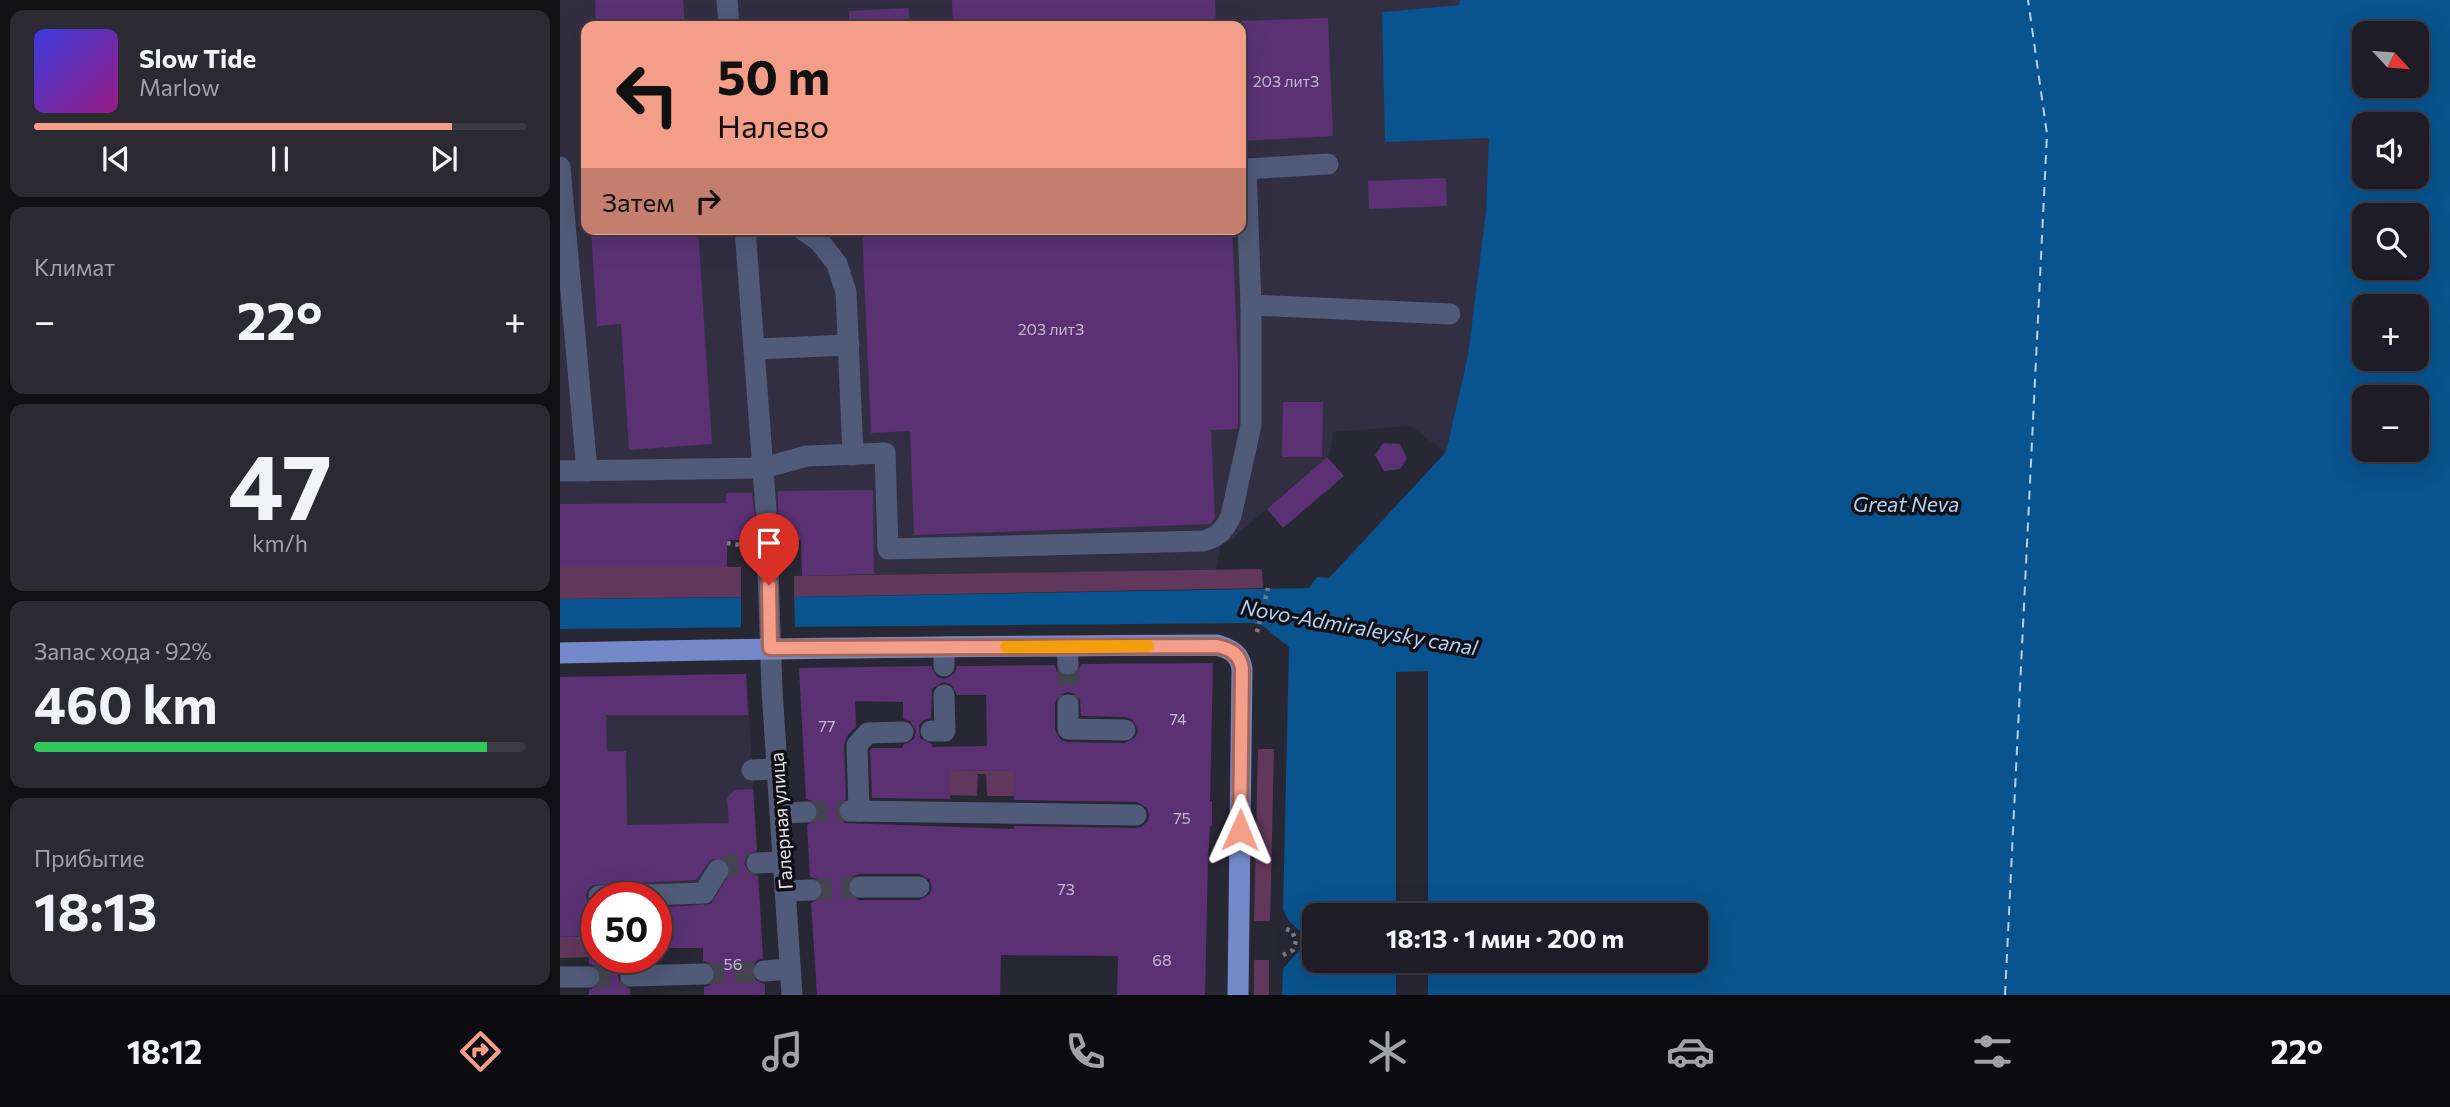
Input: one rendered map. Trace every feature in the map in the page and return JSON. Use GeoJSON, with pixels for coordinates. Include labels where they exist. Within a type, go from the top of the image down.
{"type":"FeatureCollection","features":[{"type":"Feature","properties":{"kind":"main road"},"geometry":{"type":"LineString","coordinates":[[560,653],[770,639],[944,657],[1067,655],[1217,646],[1231,649],[1240,658],[1242,669],[1238,995]]}},
{"type":"Feature","properties":{"kind":"street"},"geometry":{"type":"LineString","coordinates":[[727,0],[729,21]]}},
{"type":"Feature","properties":{"kind":"street"},"geometry":{"type":"LineString","coordinates":[[560,471],[763,468],[807,456],[885,453],[888,549],[1203,541],[1214,538],[1224,530],[1231,516],[1251,425],[1251,305],[1246,169],[1328,164]]}},
{"type":"Feature","properties":{"kind":"street"},"geometry":{"type":"LineString","coordinates":[[560,167],[564,262],[587,471]]}},
{"type":"Feature","properties":{"kind":"street"},"geometry":{"type":"LineString","coordinates":[[745,235],[766,510]]}},
{"type":"Feature","properties":{"kind":"street"},"geometry":{"type":"LineString","coordinates":[[810,235],[820,242],[837,264],[846,292],[853,455]]}},
{"type":"Feature","properties":{"kind":"street"},"geometry":{"type":"LineString","coordinates":[[1251,305],[1450,314]]}},
{"type":"Feature","properties":{"kind":"street"},"geometry":{"type":"LineString","coordinates":[[754,349],[849,345]]}},
{"type":"Feature","properties":{"kind":"street","name":"Галерная улица"},"geometry":{"type":"LineString","coordinates":[[767,540],[770,639],[792,995]]}},
{"type":"Feature","properties":{"kind":"street"},"geometry":{"type":"LineString","coordinates":[[931,731],[945,731],[944,695]]}},
{"type":"Feature","properties":{"kind":"street"},"geometry":{"type":"LineString","coordinates":[[1068,705],[1068,729],[1125,730]]}},
{"type":"Feature","properties":{"kind":"street"},"geometry":{"type":"LineString","coordinates":[[903,732],[868,733],[857,744],[855,811],[1136,816]]}},
{"type":"Feature","properties":{"kind":"street"},"geometry":{"type":"LineString","coordinates":[[752,771],[778,769]]}},
{"type":"Feature","properties":{"kind":"street"},"geometry":{"type":"LineString","coordinates":[[780,813],[806,812]]}},
{"type":"Feature","properties":{"kind":"street"},"geometry":{"type":"LineString","coordinates":[[757,863],[783,862]]}},
{"type":"Feature","properties":{"kind":"street"},"geometry":{"type":"LineString","coordinates":[[672,894],[704,893],[718,870]]}},
{"type":"Feature","properties":{"kind":"street"},"geometry":{"type":"LineString","coordinates":[[860,887],[919,887]]}},
{"type":"Feature","properties":{"kind":"street"},"geometry":{"type":"LineString","coordinates":[[785,891],[811,890]]}},
{"type":"Feature","properties":{"kind":"street"},"geometry":{"type":"LineString","coordinates":[[764,971],[790,970]]}},
{"type":"Feature","properties":{"kind":"street"},"geometry":{"type":"LineString","coordinates":[[631,976],[703,974]]}},
{"type":"Feature","properties":{"kind":"street"},"geometry":{"type":"LineString","coordinates":[[560,977],[589,977]]}},
{"type":"Feature","properties":{"kind":"path"},"geometry":{"type":"LineString","coordinates":[[1257,632],[1268,588]]}},
{"type":"Feature","properties":{"kind":"path"},"geometry":{"type":"LineString","coordinates":[[1283,928],[1292,931],[1296,941],[1293,950],[1283,955]]}},
{"type":"Feature","properties":{"kind":"shaded area"},"geometry":{"type":"Polygon","coordinates":[[[560,0],[1460,0],[1460,5],[1382,12],[1490,138],[1486,211],[1468,355],[1446,452],[1410,426],[1333,432],[1330,454],[1232,539],[1221,545],[1216,570],[802,576],[800,540],[727,540],[727,567],[560,567],[560,0]]]}},
{"type":"Feature","properties":{"kind":"shaded area"},"geometry":{"type":"Polygon","coordinates":[[[560,567],[741,567],[741,597],[560,599],[560,567]]]}},
{"type":"Feature","properties":{"kind":"shaded area"},"geometry":{"type":"Polygon","coordinates":[[[1262,569],[1263,588],[794,597],[794,576],[1262,569]]]}},
{"type":"Feature","properties":{"kind":"shaded area"},"geometry":{"type":"Polygon","coordinates":[[[741,674],[747,678],[762,935],[672,936],[672,882],[581,882],[581,936],[560,937],[560,677],[741,674]]]}},
{"type":"Feature","properties":{"kind":"shaded area"},"geometry":{"type":"Polygon","coordinates":[[[1258,749],[1274,749],[1270,921],[1254,921],[1258,749]]]}},
{"type":"Feature","properties":{"kind":"shaded area"},"geometry":{"type":"Polygon","coordinates":[[[950,770],[1014,771],[1014,796],[987,796],[986,774],[978,774],[977,796],[950,795],[950,770]]]}},
{"type":"Feature","properties":{"kind":"shaded area"},"geometry":{"type":"Polygon","coordinates":[[[560,937],[581,937],[581,957],[560,958],[560,937]]]}},
{"type":"Feature","properties":{"kind":"shaded area"},"geometry":{"type":"Polygon","coordinates":[[[1254,960],[1269,960],[1269,995],[1254,995],[1254,960]]]}},
{"type":"Feature","properties":{"kind":"water","name":"Great Neva"},"geometry":{"type":"Polygon","coordinates":[[[1460,0],[2450,0],[2450,995],[1282,995],[1283,969],[1301,948],[1301,932],[1289,921],[1283,910],[1289,647],[1263,626],[1253,623],[560,629],[560,599],[1309,588],[1317,577],[1329,578],[1446,452],[1468,355],[1486,211],[1489,138],[1385,142],[1382,12],[1459,5],[1460,0]]]}},
{"type":"Feature","properties":{"kind":"pier"},"geometry":{"type":"Polygon","coordinates":[[[794,593],[795,629],[741,630],[741,594],[794,593]]]}},
{"type":"Feature","properties":{"kind":"pier"},"geometry":{"type":"Polygon","coordinates":[[[1428,671],[1428,903],[1396,903],[1396,672],[1428,671]]]}},
{"type":"Feature","properties":{"kind":"pier"},"geometry":{"type":"Polygon","coordinates":[[[1396,973],[1428,973],[1428,995],[1396,995],[1396,973]]]}},
{"type":"Feature","properties":{"kind":"building"},"geometry":{"type":"Polygon","coordinates":[[[595,0],[683,0],[685,21],[596,21],[595,0]]]}},
{"type":"Feature","properties":{"kind":"building"},"geometry":{"type":"Polygon","coordinates":[[[952,0],[1215,0],[1216,21],[953,21],[952,0]]]}},
{"type":"Feature","properties":{"kind":"building"},"geometry":{"type":"Polygon","coordinates":[[[909,8],[910,21],[849,21],[849,11],[909,8]]]}},
{"type":"Feature","properties":{"kind":"building"},"geometry":{"type":"Polygon","coordinates":[[[1328,18],[1333,136],[1246,141],[1246,21],[1241,21],[1328,18]]]}},
{"type":"Feature","properties":{"kind":"building"},"geometry":{"type":"Polygon","coordinates":[[[1446,178],[1447,206],[1369,209],[1368,181],[1446,178]]]}},
{"type":"Feature","properties":{"kind":"building"},"geometry":{"type":"Polygon","coordinates":[[[591,235],[698,235],[712,444],[629,450],[621,324],[597,326],[591,235]]]}},
{"type":"Feature","properties":{"kind":"building"},"geometry":{"type":"Polygon","coordinates":[[[862,235],[1232,235],[1238,424],[1237,429],[1211,430],[1215,518],[1210,524],[914,535],[910,431],[871,433],[862,235]]]}},
{"type":"Feature","properties":{"kind":"building"},"geometry":{"type":"Polygon","coordinates":[[[1283,402],[1323,402],[1322,457],[1282,457],[1283,402]]]}},
{"type":"Feature","properties":{"kind":"building"},"geometry":{"type":"Polygon","coordinates":[[[1383,443],[1400,444],[1407,458],[1400,469],[1384,471],[1375,455],[1383,443]]]}},
{"type":"Feature","properties":{"kind":"building"},"geometry":{"type":"Polygon","coordinates":[[[1327,457],[1344,476],[1283,528],[1267,509],[1327,457]]]}},
{"type":"Feature","properties":{"kind":"building"},"geometry":{"type":"Polygon","coordinates":[[[873,490],[874,574],[802,576],[801,540],[780,540],[778,533],[767,527],[760,529],[754,540],[727,540],[727,567],[560,567],[560,504],[726,503],[726,493],[752,493],[755,517],[766,523],[778,515],[778,491],[873,490]]]}},
{"type":"Feature","properties":{"kind":"building"},"geometry":{"type":"Polygon","coordinates":[[[1213,663],[1210,801],[1212,826],[1208,857],[1205,995],[1117,995],[1118,956],[1001,955],[1000,995],[817,995],[811,903],[822,897],[824,889],[818,879],[810,877],[807,825],[817,819],[819,811],[813,801],[806,799],[799,668],[931,666],[937,677],[945,679],[955,673],[957,666],[1055,665],[1057,672],[1068,677],[1076,675],[1081,664],[1213,663]],[[943,682],[932,689],[931,718],[919,725],[920,738],[932,744],[932,747],[987,746],[986,695],[957,695],[951,684],[943,682]],[[1067,692],[1057,698],[1055,730],[1061,740],[1125,743],[1136,737],[1138,730],[1132,719],[1081,716],[1080,699],[1075,694],[1067,692]],[[855,701],[856,727],[847,736],[844,745],[846,799],[839,804],[837,810],[838,817],[844,823],[1014,829],[1014,826],[1136,828],[1148,821],[1147,808],[1137,802],[1014,800],[1014,771],[950,770],[950,799],[872,798],[870,750],[903,748],[903,745],[914,739],[916,731],[910,721],[903,719],[903,702],[855,701]],[[920,874],[853,876],[847,886],[849,894],[859,900],[920,900],[930,894],[932,888],[930,880],[920,874]]]}},
{"type":"Feature","properties":{"kind":"building"},"geometry":{"type":"Polygon","coordinates":[[[746,674],[748,715],[606,715],[607,751],[626,751],[627,825],[729,823],[727,798],[734,790],[753,789],[757,850],[746,856],[744,864],[750,874],[758,876],[763,958],[756,961],[751,971],[754,979],[765,984],[765,995],[704,995],[704,987],[715,980],[714,968],[703,961],[703,948],[672,948],[672,907],[711,904],[731,871],[729,863],[724,859],[711,859],[696,880],[581,882],[581,936],[560,937],[560,677],[746,674]]]}},
{"type":"Feature","properties":{"kind":"building"},"geometry":{"type":"Polygon","coordinates":[[[600,973],[620,973],[620,983],[630,989],[630,995],[589,995],[589,990],[600,984],[600,973]]]}},
{"type":"Feature","properties":{"kind":"ferry route"},"geometry":{"type":"LineString","coordinates":[[2005,995],[2047,134],[2028,0]]}},
{"type":"Feature","properties":{"kind":"tunnel"},"geometry":{"type":"LineString","coordinates":[[766,510],[767,540]]}},
{"type":"Feature","properties":{"kind":"tunnel"},"geometry":{"type":"LineString","coordinates":[[1068,664],[1068,705]]}},
{"type":"Feature","properties":{"kind":"tunnel"},"geometry":{"type":"LineString","coordinates":[[806,812],[850,811]]}},
{"type":"Feature","properties":{"kind":"tunnel"},"geometry":{"type":"LineString","coordinates":[[718,870],[731,865],[757,863]]}},
{"type":"Feature","properties":{"kind":"tunnel"},"geometry":{"type":"LineString","coordinates":[[811,890],[860,887]]}},
{"type":"Feature","properties":{"kind":"tunnel"},"geometry":{"type":"LineString","coordinates":[[703,974],[764,971]]}},
{"type":"Feature","properties":{"kind":"tunnel"},"geometry":{"type":"LineString","coordinates":[[589,977],[631,976]]}},
{"type":"Feature","properties":{"kind":"slow traffic"},"geometry":{"type":"LineString","coordinates":[[1006,647],[1148,646]]}},
{"type":"Feature","properties":{"kind":"route"},"geometry":{"type":"LineString","coordinates":[[769,585],[770,648],[1217,646],[1231,649],[1240,658],[1242,669],[1240,830]]}},
{"type":"Feature","properties":{"kind":"water label","name":"Novo-Admiraleysky canal"},"geometry":{"type":"Point","coordinates":[1359,628]}}]}
